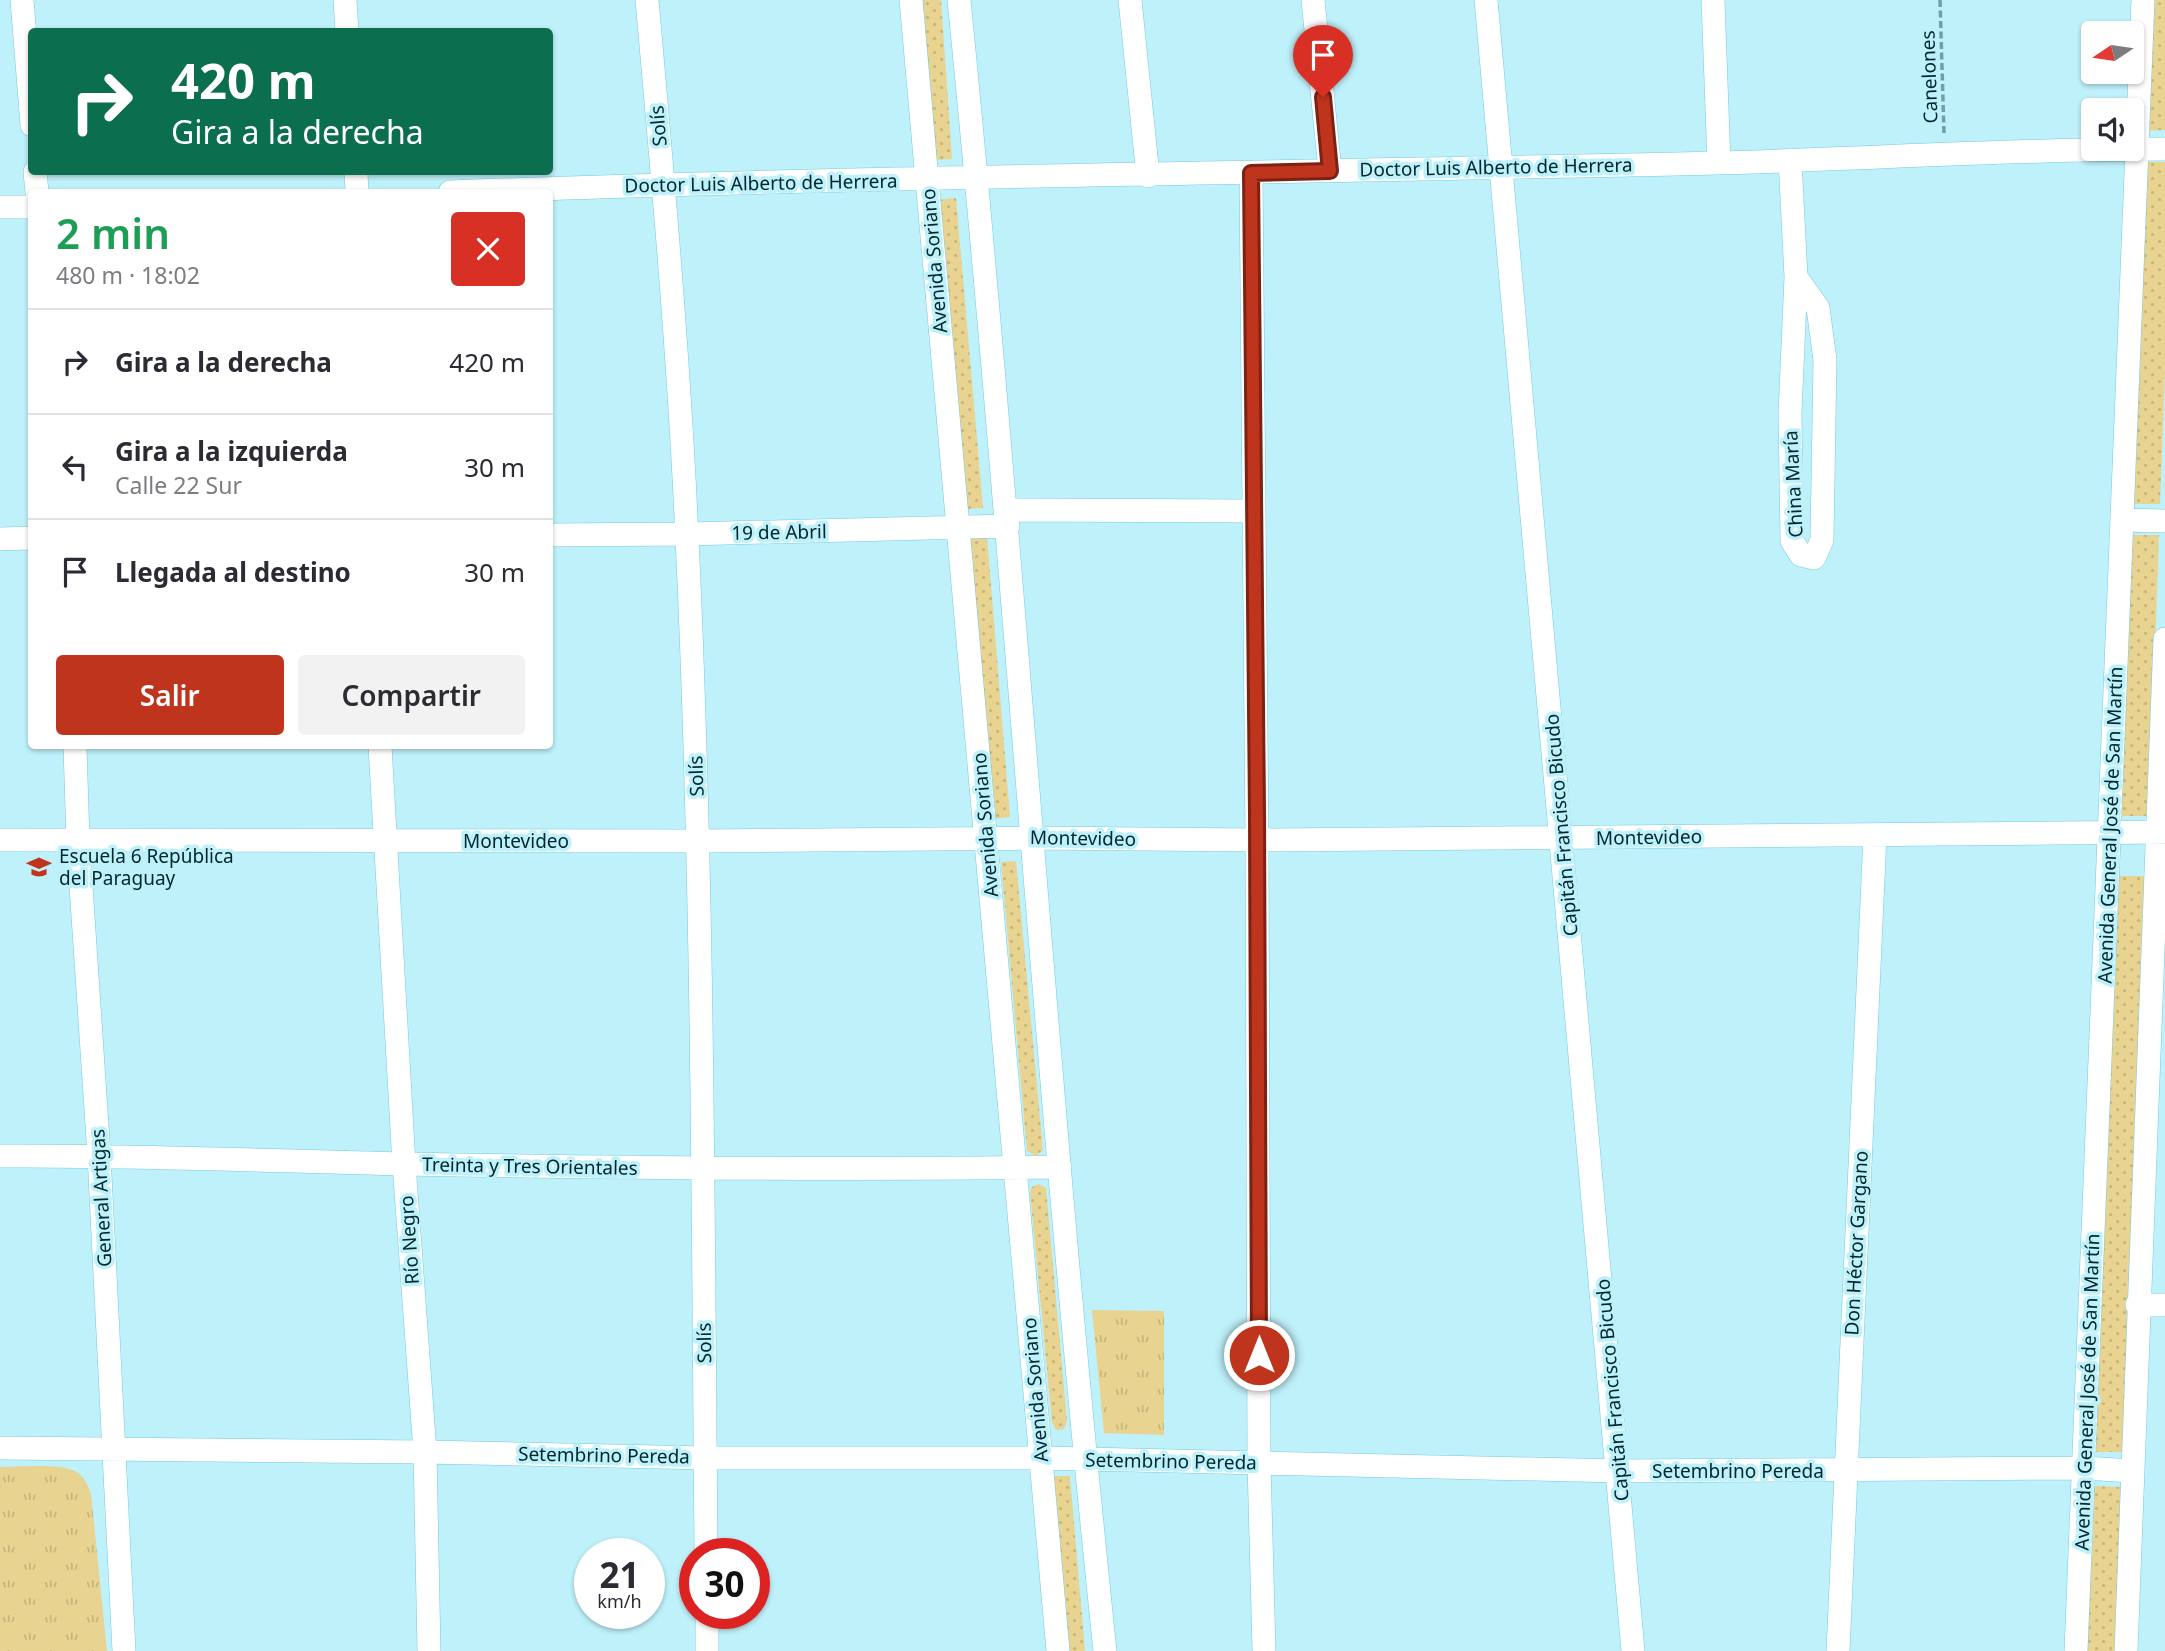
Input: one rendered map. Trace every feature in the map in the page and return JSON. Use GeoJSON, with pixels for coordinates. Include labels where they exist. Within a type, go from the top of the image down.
{"type":"FeatureCollection","features":[{"type":"Feature","properties":{"kind":"street"},"geometry":{"type":"LineString","coordinates":[[22,0],[28,75]]}},
{"type":"Feature","properties":{"kind":"street"},"geometry":{"type":"LineString","coordinates":[[345,0],[347,28]]}},
{"type":"Feature","properties":{"kind":"street","name":"Solís"},"geometry":{"type":"LineString","coordinates":[[647,0],[663,184],[687,534],[699,841],[706,1538]]}},
{"type":"Feature","properties":{"kind":"street","name":"Avenida Soriano"},"geometry":{"type":"LineString","coordinates":[[911,0],[1058,1651]]}},
{"type":"Feature","properties":{"kind":"street"},"geometry":{"type":"LineString","coordinates":[[960,0],[1007,518],[1085,1460],[1105,1651]]}},
{"type":"Feature","properties":{"kind":"street"},"geometry":{"type":"LineString","coordinates":[[1130,0],[1148,176]]}},
{"type":"Feature","properties":{"kind":"street"},"geometry":{"type":"LineString","coordinates":[[1313,0],[1330,171]]}},
{"type":"Feature","properties":{"kind":"street","name":"Capitán Francisco Bicudo"},"geometry":{"type":"LineString","coordinates":[[1486,0],[1633,1651]]}},
{"type":"Feature","properties":{"kind":"street"},"geometry":{"type":"LineString","coordinates":[[1713,0],[1719,163]]}},
{"type":"Feature","properties":{"kind":"street","name":"Avenida General José de San Martín"},"geometry":{"type":"LineString","coordinates":[[2140,98],[2143,0]]}},
{"type":"Feature","properties":{"kind":"street","name":"Doctor Luis Alberto de Herrera"},"geometry":{"type":"LineString","coordinates":[[2144,149],[2165,149]]}},
{"type":"Feature","properties":{"kind":"street","name":"Doctor Luis Alberto de Herrera"},"geometry":{"type":"LineString","coordinates":[[530,189],[1719,163],[2081,150]]}},
{"type":"Feature","properties":{"kind":"street","name":"China María"},"geometry":{"type":"LineString","coordinates":[[1790,160],[1796,277],[1790,413],[1792,541],[1801,555],[1814,558],[1822,540],[1825,360],[1818,308],[1796,277]]}},
{"type":"Feature","properties":{"kind":"street","name":"Avenida General José de San Martín"},"geometry":{"type":"LineString","coordinates":[[2076,1651],[2138,161]]}},
{"type":"Feature","properties":{"kind":"street"},"geometry":{"type":"LineString","coordinates":[[1251,173],[1259,1463],[1264,1651]]}},
{"type":"Feature","properties":{"kind":"street"},"geometry":{"type":"LineString","coordinates":[[0,207],[28,207]]}},
{"type":"Feature","properties":{"kind":"street","name":"19 de Abril"},"geometry":{"type":"LineString","coordinates":[[553,536],[958,528],[1007,518],[1254,511]]}},
{"type":"Feature","properties":{"kind":"street"},"geometry":{"type":"LineString","coordinates":[[2123,520],[2165,521]]}},
{"type":"Feature","properties":{"kind":"street"},"geometry":{"type":"LineString","coordinates":[[0,538],[28,538]]}},
{"type":"Feature","properties":{"kind":"street"},"geometry":{"type":"LineString","coordinates":[[2126,1651],[2137,1305],[2162,832],[2165,639]]}},
{"type":"Feature","properties":{"kind":"street","name":"General Artigas"},"geometry":{"type":"LineString","coordinates":[[75,749],[124,1651]]}},
{"type":"Feature","properties":{"kind":"street","name":"Río Negro"},"geometry":{"type":"LineString","coordinates":[[380,749],[404,1164],[425,1452],[429,1651]]}},
{"type":"Feature","properties":{"kind":"street","name":"Montevideo"},"geometry":{"type":"LineString","coordinates":[[0,840],[1257,840],[2162,832]]}},
{"type":"Feature","properties":{"kind":"street","name":"Don Héctor Gargano"},"geometry":{"type":"LineString","coordinates":[[1838,1651],[1875,835]]}},
{"type":"Feature","properties":{"kind":"street","name":"Treinta y Tres Orientales"},"geometry":{"type":"LineString","coordinates":[[0,1156],[99,1155],[404,1164],[702,1168],[1060,1167]]}},
{"type":"Feature","properties":{"kind":"street"},"geometry":{"type":"LineString","coordinates":[[2137,1305],[2165,1305]]}},
{"type":"Feature","properties":{"kind":"street","name":"Setembrino Pereda"},"geometry":{"type":"LineString","coordinates":[[0,1448],[706,1458],[1042,1458],[1619,1471],[2085,1468],[2132,1471]]}},
{"type":"Feature","properties":{"kind":"street"},"geometry":{"type":"LineString","coordinates":[[707,1629],[707,1651]]}},
{"type":"Feature","properties":{"kind":"path","name":"Canelones"},"geometry":{"type":"LineString","coordinates":[[1940,0],[1945,154]]}},
{"type":"Feature","properties":{"kind":"green space"},"geometry":{"type":"Polygon","coordinates":[[[921,0],[941,0],[952,159],[934,160],[921,0]]]}},
{"type":"Feature","properties":{"kind":"green space"},"geometry":{"type":"Polygon","coordinates":[[[2150,0],[2165,0],[2165,130],[2145,131],[2150,0]]]}},
{"type":"Feature","properties":{"kind":"green space"},"geometry":{"type":"Polygon","coordinates":[[[2144,162],[2165,162],[2165,372],[2160,504],[2131,504],[2144,162]]]}},
{"type":"Feature","properties":{"kind":"green space"},"geometry":{"type":"Polygon","coordinates":[[[956,198],[983,508],[965,509],[938,200],[956,198]]]}},
{"type":"Feature","properties":{"kind":"green space"},"geometry":{"type":"Polygon","coordinates":[[[2129,535],[2159,535],[2149,816],[2119,816],[2129,535]]]}},
{"type":"Feature","properties":{"kind":"green space"},"geometry":{"type":"Polygon","coordinates":[[[987,536],[1010,817],[992,819],[969,538],[987,536]]]}},
{"type":"Feature","properties":{"kind":"green space"},"geometry":{"type":"Polygon","coordinates":[[[1016,861],[1043,1150],[1036,1156],[1027,1151],[1001,862],[1016,861]]]}},
{"type":"Feature","properties":{"kind":"green space"},"geometry":{"type":"Polygon","coordinates":[[[2117,876],[2147,876],[2125,1452],[2095,1452],[2117,876]]]}},
{"type":"Feature","properties":{"kind":"green space"},"geometry":{"type":"Polygon","coordinates":[[[1039,1184],[1046,1188],[1067,1421],[1064,1429],[1056,1430],[1052,1423],[1030,1191],[1039,1184]]]}},
{"type":"Feature","properties":{"kind":"green space"},"geometry":{"type":"Polygon","coordinates":[[[1092,1310],[1164,1311],[1164,1435],[1104,1433],[1092,1310]]]}},
{"type":"Feature","properties":{"kind":"green space"},"geometry":{"type":"Polygon","coordinates":[[[0,1467],[59,1467],[75,1471],[85,1481],[91,1494],[107,1651],[0,1651],[0,1467]]]}},
{"type":"Feature","properties":{"kind":"green space"},"geometry":{"type":"Polygon","coordinates":[[[1052,1476],[1070,1476],[1085,1651],[1068,1651],[1052,1476]]]}},
{"type":"Feature","properties":{"kind":"green space"},"geometry":{"type":"Polygon","coordinates":[[[2093,1486],[2124,1487],[2118,1651],[2087,1651],[2093,1486]]]}},
{"type":"Feature","properties":{"kind":"place","name":"Escuela 6 República del Paraguay"},"geometry":{"type":"Point","coordinates":[39,867]}},
{"type":"Feature","properties":{"kind":"route"},"geometry":{"type":"LineString","coordinates":[[1259,1355],[1251,173],[1330,171],[1323,97]]}}]}
